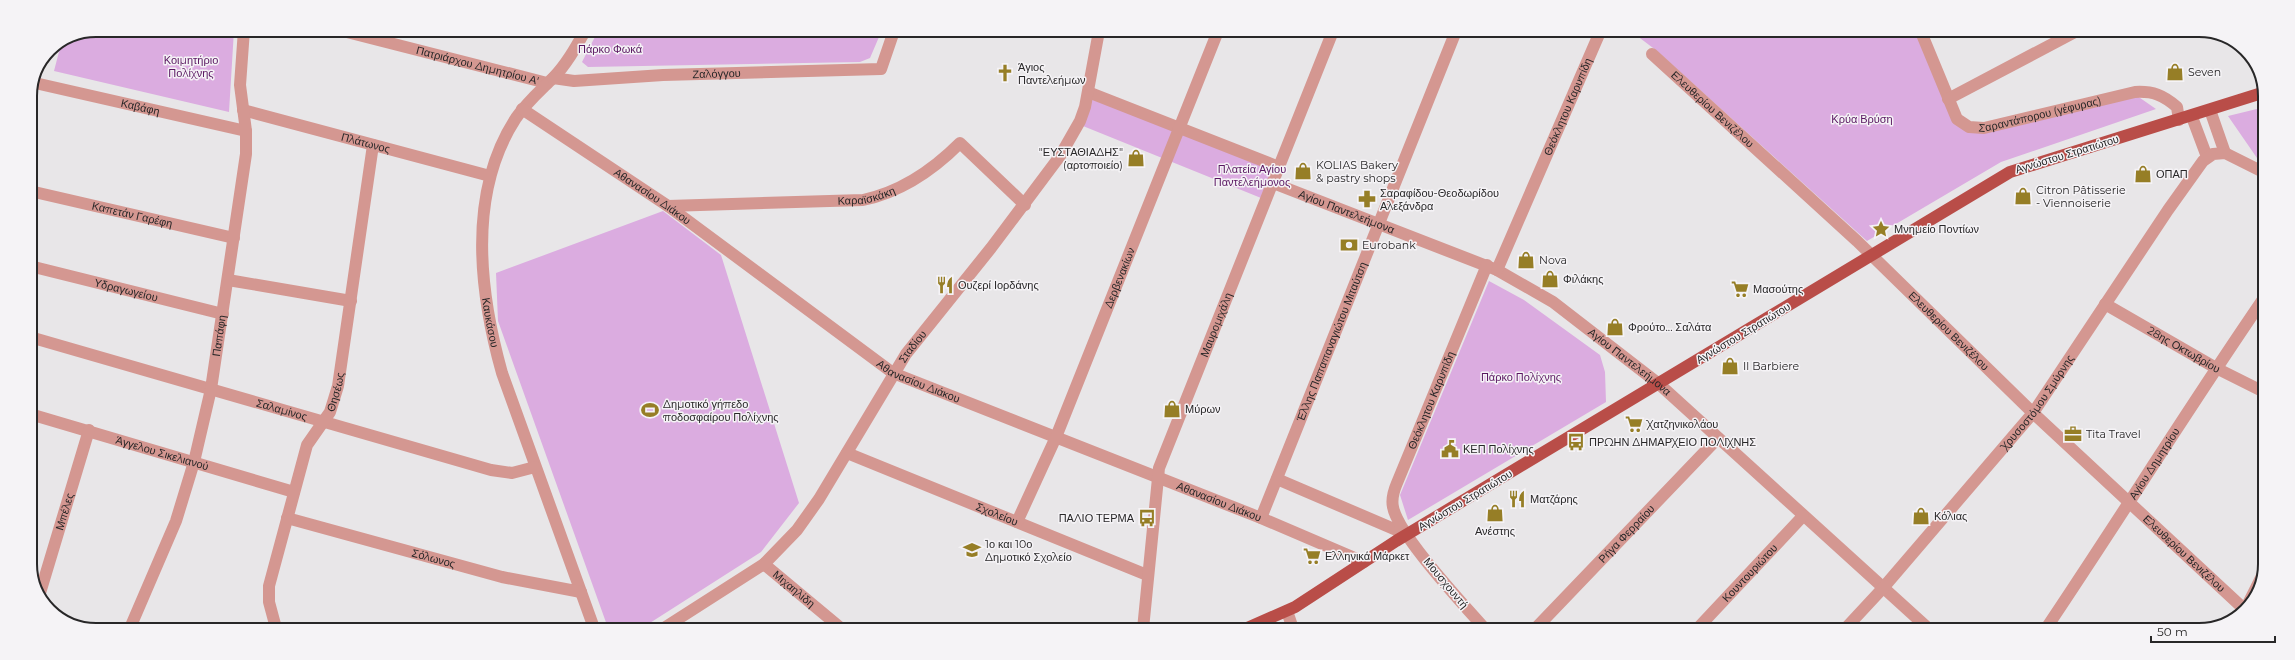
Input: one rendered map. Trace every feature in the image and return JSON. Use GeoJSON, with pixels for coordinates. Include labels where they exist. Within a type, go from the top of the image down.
{"type":"FeatureCollection","features":[{"type":"Feature","properties":{"kind":"main road","name":"Αγνώστου Στρατιώτου"},"geometry":{"type":"LineString","coordinates":[[1259,623],[1287,611],[1408,535],[2014,170],[2258,94]]}},
{"type":"Feature","properties":{"kind":"street","name":"Παπάφη"},"geometry":{"type":"LineString","coordinates":[[132,623],[176,521],[194,462],[211,389],[246,154],[246,131],[242,110],[240,85],[243,37]]}},
{"type":"Feature","properties":{"kind":"street","name":"Πατριάρχου Δημητρίου Α'"},"geometry":{"type":"LineString","coordinates":[[367,37],[550,81]]}},
{"type":"Feature","properties":{"kind":"street","name":"Καυκάσου"},"geometry":{"type":"LineString","coordinates":[[581,37],[565,63],[522,110],[502,144],[490,176],[484,205],[482,241],[488,310],[502,373],[592,623]]}},
{"type":"Feature","properties":{"kind":"street","name":"Ζαλόγγου"},"geometry":{"type":"LineString","coordinates":[[550,81],[574,81],[663,75],[794,73],[881,69],[892,37]]}},
{"type":"Feature","properties":{"kind":"street","name":"Σταδίου"},"geometry":{"type":"LineString","coordinates":[[672,623],[764,564],[800,526],[846,453],[893,373],[911,347],[1025,205],[1067,144],[1082,116],[1098,37]]}},
{"type":"Feature","properties":{"kind":"street","name":"Δερβενακίων"},"geometry":{"type":"LineString","coordinates":[[1017,522],[1056,437],[1216,37]]}},
{"type":"Feature","properties":{"kind":"street","name":"Μαυρομιχάλη"},"geometry":{"type":"LineString","coordinates":[[1143,623],[1157,477],[1331,37]]}},
{"type":"Feature","properties":{"kind":"street","name":"Έλλης Παπαπαναγιώτου Μιταύτση"},"geometry":{"type":"LineString","coordinates":[[1260,518],[1277,479],[1454,37]]}},
{"type":"Feature","properties":{"kind":"street","name":"Θεόκλητου Καρυπίδη"},"geometry":{"type":"LineString","coordinates":[[1408,535],[1393,507],[1395,488],[1492,268],[1598,37]]}},
{"type":"Feature","properties":{"kind":"street","name":"Σαραντάπορου (γέφυρας)"},"geometry":{"type":"LineString","coordinates":[[1923,37],[1957,119],[1969,127],[1977,129],[2135,92],[2148,92],[2167,98],[2177,107],[2179,120]]}},
{"type":"Feature","properties":{"kind":"street"},"geometry":{"type":"LineString","coordinates":[[1948,99],[2066,37]]}},
{"type":"Feature","properties":{"kind":"street","name":"Ελευθερίου Βενιζέλου"},"geometry":{"type":"LineString","coordinates":[[1652,54],[1871,255],[2033,414],[2240,606]]}},
{"type":"Feature","properties":{"kind":"street","name":"Καβάφη"},"geometry":{"type":"LineString","coordinates":[[39,80],[246,131]]}},
{"type":"Feature","properties":{"kind":"street"},"geometry":{"type":"LineString","coordinates":[[1088,92],[1280,167]]}},
{"type":"Feature","properties":{"kind":"street","name":"Πλάτωνος"},"geometry":{"type":"LineString","coordinates":[[242,110],[490,176]]}},
{"type":"Feature","properties":{"kind":"street","name":"Αθανασίου Διάκου"},"geometry":{"type":"LineString","coordinates":[[522,110],[668,206],[893,373],[1260,518],[1364,562]]}},
{"type":"Feature","properties":{"kind":"street"},"geometry":{"type":"LineString","coordinates":[[2210,110],[2225,153]]}},
{"type":"Feature","properties":{"kind":"street"},"geometry":{"type":"LineString","coordinates":[[2192,116],[2207,158],[2217,153],[2225,153],[2258,170]]}},
{"type":"Feature","properties":{"kind":"street","name":"Καραϊσκάκη"},"geometry":{"type":"LineString","coordinates":[[668,206],[863,200],[879,196],[921,176],[937,166],[960,143],[1025,205]]}},
{"type":"Feature","properties":{"kind":"street","name":"Θησέως"},"geometry":{"type":"LineString","coordinates":[[275,623],[269,602],[268,590],[287,518],[307,445],[331,408],[338,386],[373,145]]}},
{"type":"Feature","properties":{"kind":"street","name":"Χρυσοστόμου Σμύρνης"},"geometry":{"type":"LineString","coordinates":[[1850,623],[1883,588],[2033,414],[2168,210],[2207,158]]}},
{"type":"Feature","properties":{"kind":"street","name":"Αγίου Παντελεήμονα"},"geometry":{"type":"LineString","coordinates":[[1273,183],[1380,223],[1492,268],[1565,310],[1658,384],[1922,623]]}},
{"type":"Feature","properties":{"kind":"street","name":"Καπετάν Γαρέφη"},"geometry":{"type":"LineString","coordinates":[[37,193],[234,238]]}},
{"type":"Feature","properties":{"kind":"street","name":"Υδραγωγείου"},"geometry":{"type":"LineString","coordinates":[[37,268],[223,314]]}},
{"type":"Feature","properties":{"kind":"street"},"geometry":{"type":"LineString","coordinates":[[228,280],[351,302]]}},
{"type":"Feature","properties":{"kind":"street","name":"28ης Οκτωβρίου"},"geometry":{"type":"LineString","coordinates":[[2105,304],[2216,368],[2258,389]]}},
{"type":"Feature","properties":{"kind":"street","name":"Αγίου Δημητρίου"},"geometry":{"type":"LineString","coordinates":[[2050,623],[2130,503],[2216,368],[2258,307]]}},
{"type":"Feature","properties":{"kind":"street","name":"Σαλαμίνος"},"geometry":{"type":"LineString","coordinates":[[37,339],[491,470],[512,473],[535,467]]}},
{"type":"Feature","properties":{"kind":"street","name":"Άγγελου Σικελιανού"},"geometry":{"type":"LineString","coordinates":[[37,416],[89,430],[294,492]]}},
{"type":"Feature","properties":{"kind":"street","name":"Μπέλες"},"geometry":{"type":"LineString","coordinates":[[42,588],[89,430]]}},
{"type":"Feature","properties":{"kind":"street","name":"Ρήγα Φερραίου"},"geometry":{"type":"LineString","coordinates":[[1541,623],[1718,438]]}},
{"type":"Feature","properties":{"kind":"street","name":"Σχολείου"},"geometry":{"type":"LineString","coordinates":[[846,453],[1147,575]]}},
{"type":"Feature","properties":{"kind":"street"},"geometry":{"type":"LineString","coordinates":[[1277,479],[1408,535]]}},
{"type":"Feature","properties":{"kind":"street","name":"Κουντουριώτου"},"geometry":{"type":"LineString","coordinates":[[1704,623],[1803,516]]}},
{"type":"Feature","properties":{"kind":"street","name":"Σόλωνος"},"geometry":{"type":"LineString","coordinates":[[287,518],[502,577],[581,592]]}},
{"type":"Feature","properties":{"kind":"street","name":"Μουσχουντή"},"geometry":{"type":"LineString","coordinates":[[1408,535],[1426,560],[1480,623]]}},
{"type":"Feature","properties":{"kind":"street","name":"Μιχαηλίδη"},"geometry":{"type":"LineString","coordinates":[[764,564],[835,623]]}},
{"type":"Feature","properties":{"kind":"street"},"geometry":{"type":"LineString","coordinates":[[1287,611],[1291,623]]}},
{"type":"Feature","properties":{"kind":"green space","name":"Κοιμητήριο Πολίχνης"},"geometry":{"type":"Polygon","coordinates":[[[234,37],[229,112],[54,71],[60,50],[73,41],[84,38],[234,37]]]}},
{"type":"Feature","properties":{"kind":"green space","name":"Πάρκο Φωκά"},"geometry":{"type":"Polygon","coordinates":[[[595,37],[879,37],[870,58],[860,62],[588,67],[582,62],[595,37]]]}},
{"type":"Feature","properties":{"kind":"green space","name":"Κρύα Βρύση"},"geometry":{"type":"Polygon","coordinates":[[[1639,37],[1923,37],[1962,124],[1984,128],[2130,91],[2156,109],[2001,162],[1867,241],[1657,51],[1639,37]]]}},
{"type":"Feature","properties":{"kind":"green space","name":"Πλατεία Αγίου Παντελεήμονος"},"geometry":{"type":"Polygon","coordinates":[[[1088,92],[1279,167],[1266,200],[1078,124],[1088,92]]]}},
{"type":"Feature","properties":{"kind":"green space"},"geometry":{"type":"Polygon","coordinates":[[[2258,109],[2258,158],[2257,158],[2228,116],[2258,109]]]}},
{"type":"Feature","properties":{"kind":"green space","name":"Δημοτικό γήπεδο ποδοσφαίρου Πολίχνης"},"geometry":{"type":"Polygon","coordinates":[[[663,211],[721,255],[799,503],[761,552],[650,623],[606,623],[498,321],[496,273],[663,211]]]}},
{"type":"Feature","properties":{"kind":"green space","name":"Πάρκο Πολίχνης"},"geometry":{"type":"Polygon","coordinates":[[[1489,281],[1524,300],[1600,355],[1605,372],[1606,402],[1408,520],[1400,495],[1489,281]]]}},
{"type":"Feature","properties":{"kind":"place","name":"Seven"},"geometry":{"type":"Point","coordinates":[2175,72]}},
{"type":"Feature","properties":{"kind":"place","name":"Άγιος Παντελεήμων"},"geometry":{"type":"Point","coordinates":[1005,73]}},
{"type":"Feature","properties":{"kind":"place","name":"\"ΕΥΣΤΑΘΙΑΔΗΣ\" (αρτοποιείο)"},"geometry":{"type":"Point","coordinates":[1136,158]}},
{"type":"Feature","properties":{"kind":"place","name":"KOLIAS Bakery & pastry shops"},"geometry":{"type":"Point","coordinates":[1303,171]}},
{"type":"Feature","properties":{"kind":"place","name":"ΟΠΑΠ"},"geometry":{"type":"Point","coordinates":[2143,174]}},
{"type":"Feature","properties":{"kind":"place","name":"Citron Pâtisserie - Viennoiserie"},"geometry":{"type":"Point","coordinates":[2023,196]}},
{"type":"Feature","properties":{"kind":"place","name":"Σαραφίδου-Θεοδωρίδου Αλεξάνδρα"},"geometry":{"type":"Point","coordinates":[1367,199]}},
{"type":"Feature","properties":{"kind":"place","name":"Μνημείο Ποντίων"},"geometry":{"type":"Point","coordinates":[1881,229]}},
{"type":"Feature","properties":{"kind":"place","name":"Eurobank"},"geometry":{"type":"Point","coordinates":[1349,245]}},
{"type":"Feature","properties":{"kind":"place","name":"Nova"},"geometry":{"type":"Point","coordinates":[1526,260]}},
{"type":"Feature","properties":{"kind":"place","name":"Φιλάκης"},"geometry":{"type":"Point","coordinates":[1550,279]}},
{"type":"Feature","properties":{"kind":"place","name":"Ουζερί Ιορδάνης"},"geometry":{"type":"Point","coordinates":[945,285]}},
{"type":"Feature","properties":{"kind":"place","name":"Μασούτης"},"geometry":{"type":"Point","coordinates":[1740,289]}},
{"type":"Feature","properties":{"kind":"place","name":"Φρούτο... Σαλάτα"},"geometry":{"type":"Point","coordinates":[1615,327]}},
{"type":"Feature","properties":{"kind":"place","name":"Il Barbiere"},"geometry":{"type":"Point","coordinates":[1730,366]}},
{"type":"Feature","properties":{"kind":"place","name":"Μύρων"},"geometry":{"type":"Point","coordinates":[1172,409]}},
{"type":"Feature","properties":{"kind":"place","name":"Δημοτικό γήπεδο ποδοσφαίρου Πολίχνης"},"geometry":{"type":"Point","coordinates":[650,410]}},
{"type":"Feature","properties":{"kind":"place","name":"Χατζηνικολάου"},"geometry":{"type":"Point","coordinates":[1634,424]}},
{"type":"Feature","properties":{"kind":"place","name":"Tita Travel"},"geometry":{"type":"Point","coordinates":[2073,434]}},
{"type":"Feature","properties":{"kind":"place","name":"ΠΡΩΗΝ ΔΗΜΑΡΧΕΙΟ ΠΟΛΙΧΝΗΣ"},"geometry":{"type":"Point","coordinates":[1576,442]}},
{"type":"Feature","properties":{"kind":"place","name":"ΚΕΠ Πολίχνης"},"geometry":{"type":"Point","coordinates":[1450,449]}},
{"type":"Feature","properties":{"kind":"place","name":"Ματζάρης"},"geometry":{"type":"Point","coordinates":[1517,499]}},
{"type":"Feature","properties":{"kind":"place","name":"Ανέστης"},"geometry":{"type":"Point","coordinates":[1495,513]}},
{"type":"Feature","properties":{"kind":"place","name":"Κόλιας"},"geometry":{"type":"Point","coordinates":[1921,516]}},
{"type":"Feature","properties":{"kind":"place","name":"ΠΑΛΙΟ ΤΕΡΜΑ"},"geometry":{"type":"Point","coordinates":[1147,518]}},
{"type":"Feature","properties":{"kind":"place","name":"1ο και 10ο Δημοτικό Σχολείο"},"geometry":{"type":"Point","coordinates":[972,550]}},
{"type":"Feature","properties":{"kind":"place","name":"Ελληνικά Μάρκετ"},"geometry":{"type":"Point","coordinates":[1312,556]}}]}
